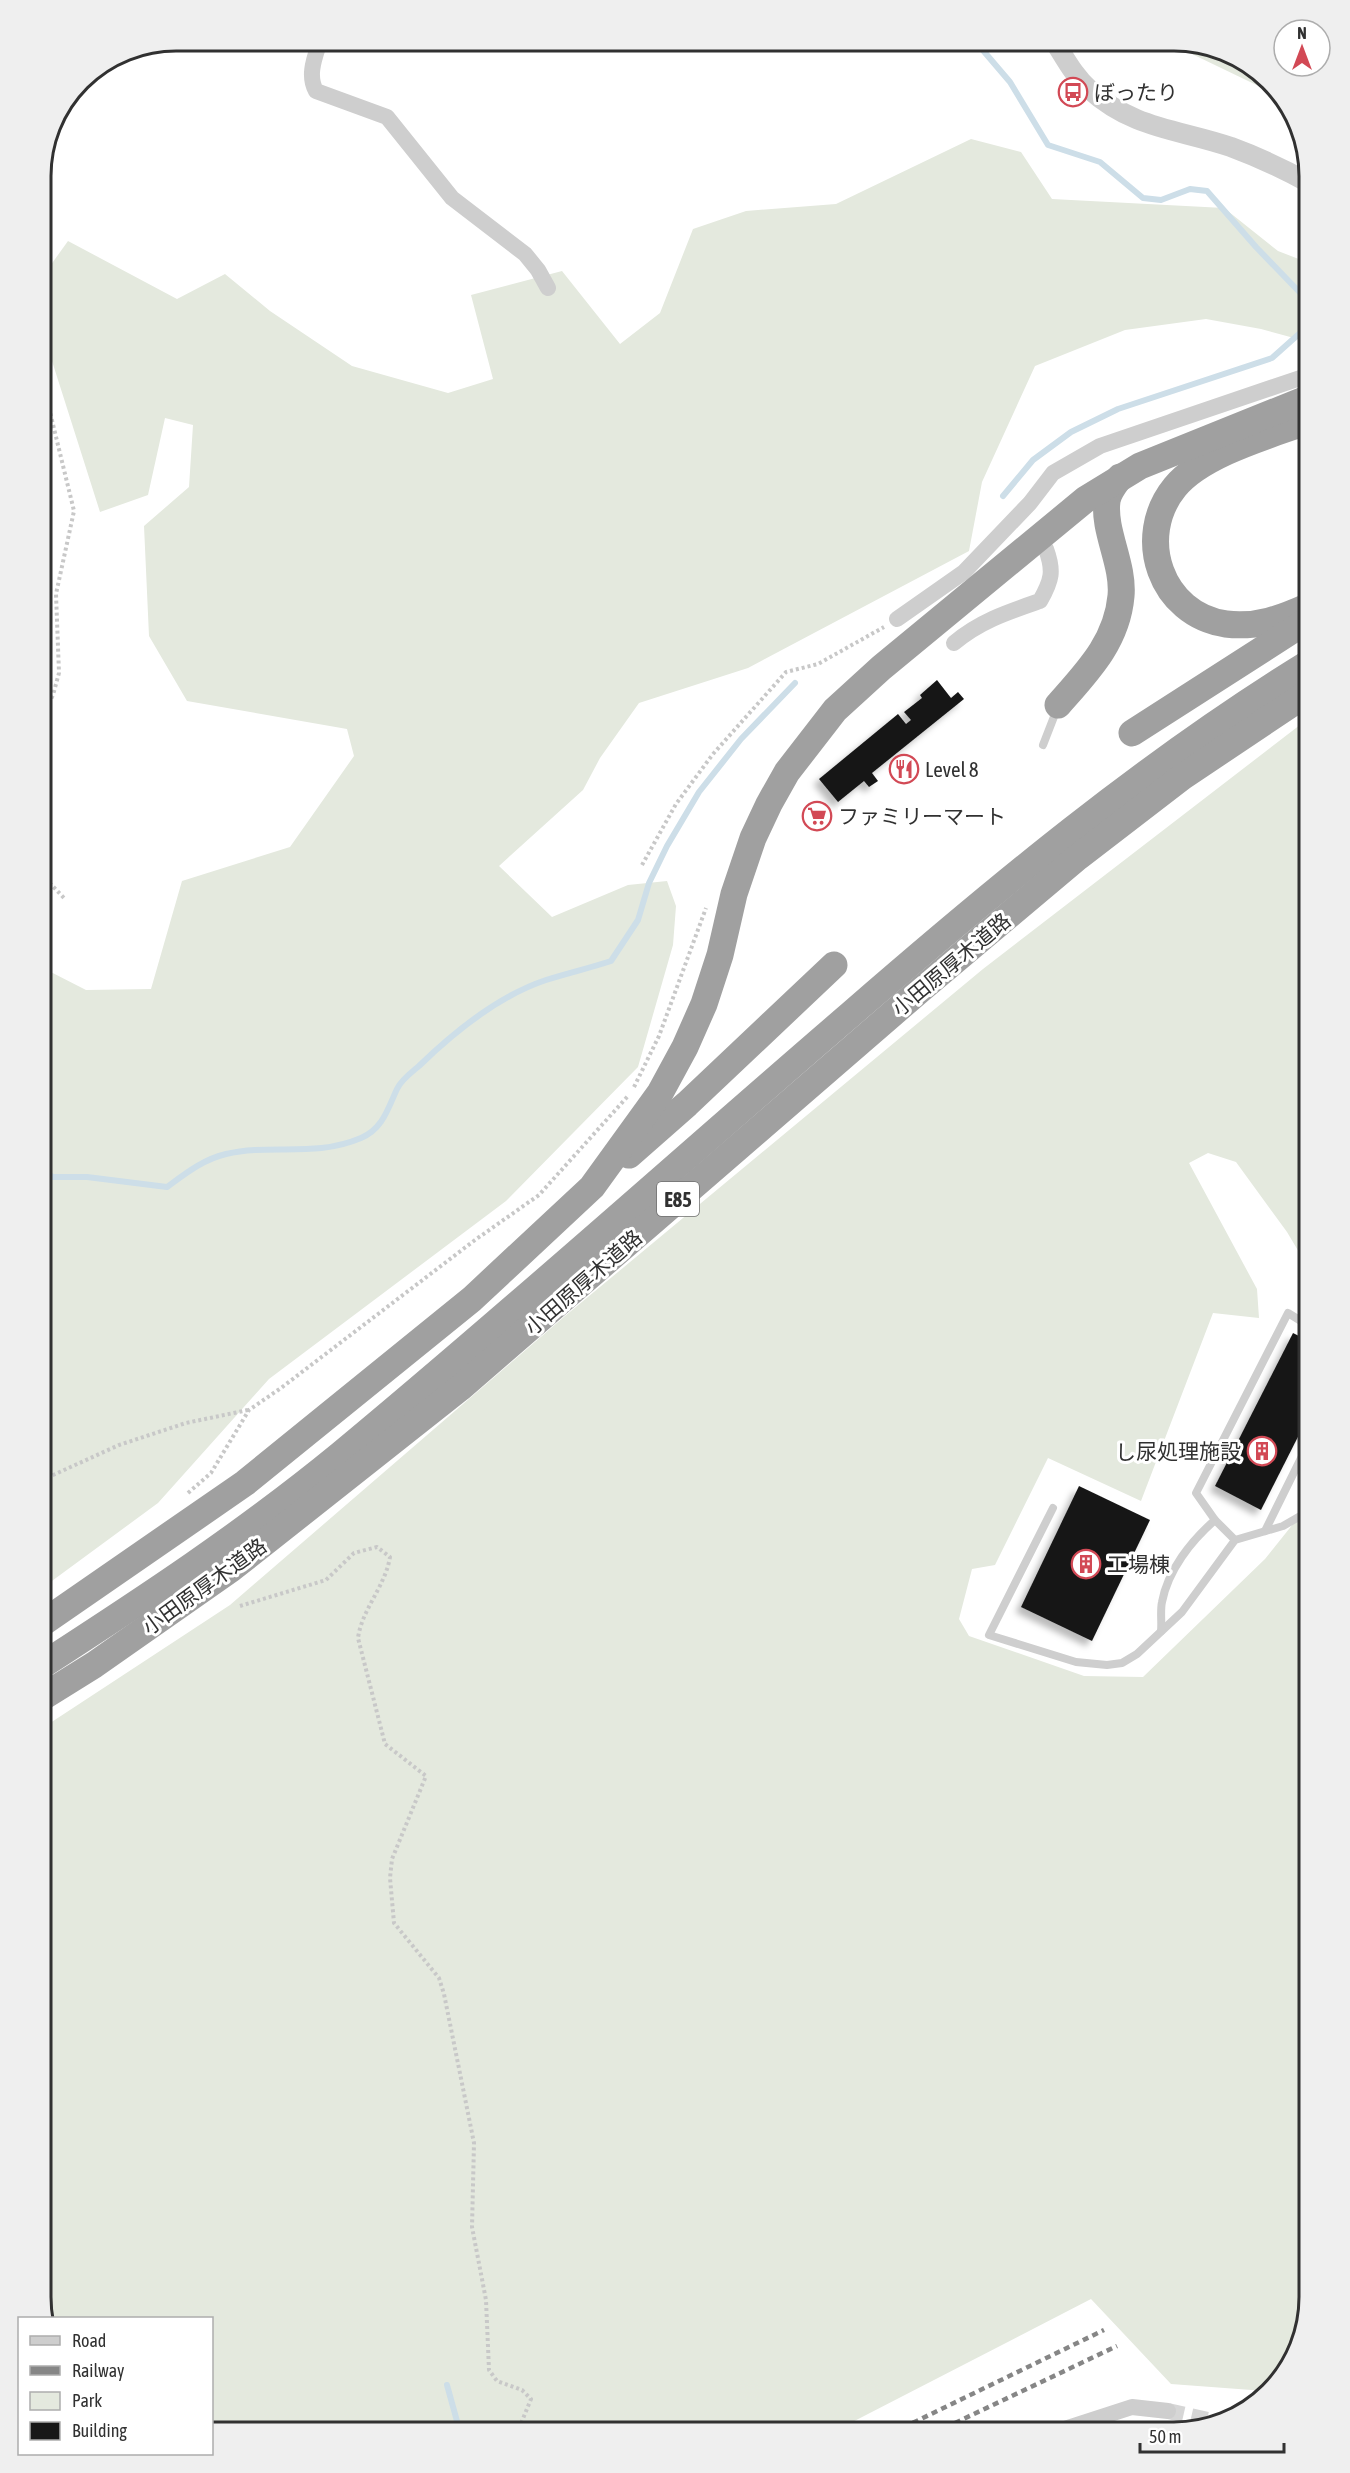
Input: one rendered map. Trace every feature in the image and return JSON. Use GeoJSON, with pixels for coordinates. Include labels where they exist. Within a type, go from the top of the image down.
{"type":"FeatureCollection","features":[{"type":"Feature","properties":{"kind":"highway"},"geometry":{"type":"LineString","coordinates":[[592,1187],[660,1093],[685,1047],[704,1004],[720,955],[735,894],[753,838],[768,804],[812,737],[835,710],[881,668],[1086,499],[1120,477],[1183,448],[1299,402]]}},
{"type":"Feature","properties":{"kind":"highway"},"geometry":{"type":"LineString","coordinates":[[1299,425],[1229,450],[1196,469],[1175,486],[1160,510],[1154,538],[1156,557],[1172,594],[1183,606],[1204,619],[1227,624],[1252,624],[1275,621],[1299,611]]}},
{"type":"Feature","properties":{"kind":"highway"},"geometry":{"type":"LineString","coordinates":[[1058,705],[1093,666],[1114,627],[1121,596],[1120,573],[1107,516],[1107,500],[1120,477]]}},
{"type":"Feature","properties":{"kind":"highway"},"geometry":{"type":"LineString","coordinates":[[1132,733],[1299,626]]}},
{"type":"Feature","properties":{"kind":"highway","name":"小田原厚木道路"},"geometry":{"type":"LineString","coordinates":[[51,1660],[175,1580],[336,1458],[476,1341],[954,925],[1067,834],[1169,758],[1299,670]]}},
{"type":"Feature","properties":{"kind":"highway","name":"小田原厚木道路"},"geometry":{"type":"LineString","coordinates":[[51,1692],[94,1665],[231,1569],[460,1388],[921,989],[1078,857],[1182,777],[1299,699]]}},
{"type":"Feature","properties":{"kind":"highway"},"geometry":{"type":"LineString","coordinates":[[51,1617],[245,1483],[472,1299],[592,1187],[687,1104],[834,965]]}},
{"type":"Feature","properties":{"kind":"street"},"geometry":{"type":"LineString","coordinates":[[317,51],[312,66],[311,83],[316,91],[387,117],[452,198],[525,254],[538,270],[548,288]]}},
{"type":"Feature","properties":{"kind":"street"},"geometry":{"type":"LineString","coordinates":[[1060,51],[1072,71],[1088,89],[1108,104],[1145,124],[1230,147],[1299,177]]}},
{"type":"Feature","properties":{"kind":"street"},"geometry":{"type":"LineString","coordinates":[[897,619],[964,572],[1030,503],[1053,473],[1100,446],[1299,379]]}},
{"type":"Feature","properties":{"kind":"street"},"geometry":{"type":"LineString","coordinates":[[1030,503],[1037,523]]}},
{"type":"Feature","properties":{"kind":"street"},"geometry":{"type":"LineString","coordinates":[[954,643],[970,629],[990,618],[1040,601],[1049,586],[1052,568],[1046,549]]}},
{"type":"Feature","properties":{"kind":"street"},"geometry":{"type":"LineString","coordinates":[[1086,2422],[1132,2407],[1168,2411]]}},
{"type":"Feature","properties":{"kind":"lane"},"geometry":{"type":"LineString","coordinates":[[1043,745],[1058,705]]}},
{"type":"Feature","properties":{"kind":"lane"},"geometry":{"type":"LineString","coordinates":[[1235,1540],[1215,1520],[1197,1493],[1288,1313],[1299,1320]]}},
{"type":"Feature","properties":{"kind":"lane"},"geometry":{"type":"LineString","coordinates":[[1265,1532],[1299,1464]]}},
{"type":"Feature","properties":{"kind":"lane"},"geometry":{"type":"LineString","coordinates":[[1053,1508],[989,1635],[1076,1662],[1107,1665],[1122,1663],[1137,1654],[1182,1612],[1235,1540],[1283,1526],[1299,1517]]}},
{"type":"Feature","properties":{"kind":"lane"},"geometry":{"type":"LineString","coordinates":[[1161,1631],[1162,1603],[1171,1575],[1195,1538],[1215,1520]]}},
{"type":"Feature","properties":{"kind":"path"},"geometry":{"type":"LineString","coordinates":[[51,416],[74,511],[56,594],[59,673],[51,699]]}},
{"type":"Feature","properties":{"kind":"path"},"geometry":{"type":"LineString","coordinates":[[642,865],[676,804],[713,754],[786,672],[818,664],[897,619]]}},
{"type":"Feature","properties":{"kind":"path"},"geometry":{"type":"LineString","coordinates":[[51,884],[65,899]]}},
{"type":"Feature","properties":{"kind":"path"},"geometry":{"type":"LineString","coordinates":[[51,1476],[119,1445],[186,1423],[249,1410],[475,1240],[539,1195],[632,1090],[659,1036],[708,901]]}},
{"type":"Feature","properties":{"kind":"path"},"geometry":{"type":"LineString","coordinates":[[187,1494],[211,1473],[249,1410]]}},
{"type":"Feature","properties":{"kind":"path"},"geometry":{"type":"LineString","coordinates":[[240,1606],[326,1580],[354,1553],[377,1547],[390,1557],[387,1574],[360,1624],[358,1638],[385,1744],[426,1776],[392,1859],[390,1878],[394,1923],[440,1978],[474,2143],[472,2227],[486,2300],[489,2370],[497,2381],[522,2390],[531,2399],[522,2422]]}},
{"type":"Feature","properties":{"kind":"green space"},"geometry":{"type":"Polygon","coordinates":[[[1187,52],[1222,60],[1250,77],[1261,88],[1187,52]]]}},
{"type":"Feature","properties":{"kind":"green space"},"geometry":{"type":"Polygon","coordinates":[[[971,139],[1021,152],[1052,199],[1224,208],[1278,251],[1299,259],[1299,339],[1261,329],[1206,319],[1125,330],[1035,366],[982,482],[969,551],[748,668],[639,703],[600,758],[583,790],[499,866],[552,917],[628,885],[667,881],[676,906],[673,945],[638,1067],[506,1201],[269,1379],[158,1503],[51,1582],[51,972],[86,990],[151,989],[182,881],[290,847],[354,756],[347,729],[187,701],[149,636],[144,526],[189,487],[193,425],[165,418],[148,495],[100,512],[52,361],[51,265],[68,241],[177,299],[225,274],[270,311],[352,366],[448,393],[493,379],[471,295],[562,271],[620,344],[660,313],[693,229],[746,211],[836,204],[971,139]]]}},
{"type":"Feature","properties":{"kind":"green space"},"geometry":{"type":"Polygon","coordinates":[[[1299,726],[1299,1252],[1236,1162],[1208,1153],[1189,1163],[1257,1289],[1259,1318],[1213,1313],[1141,1501],[1048,1458],[995,1565],[972,1569],[959,1619],[969,1636],[1084,1676],[1143,1677],[1265,1559],[1299,1516],[1299,2297],[1297,2322],[1286,2352],[1278,2367],[1256,2390],[1171,2384],[1091,2299],[852,2422],[213,2422],[213,2317],[52,2317],[51,1722],[230,1605],[565,1316],[983,969],[1299,726]]]}},
{"type":"Feature","properties":{"kind":"building"},"geometry":{"type":"Polygon","coordinates":[[[937,680],[951,698],[958,692],[964,699],[872,773],[878,781],[869,787],[864,781],[838,802],[819,779],[898,714],[906,724],[911,720],[904,712],[922,698],[920,695],[937,680]]]}},
{"type":"Feature","properties":{"kind":"building","name":"し尿処理施設"},"geometry":{"type":"Polygon","coordinates":[[[1293,1333],[1299,1336],[1299,1435],[1261,1510],[1215,1486],[1293,1333]]]}},
{"type":"Feature","properties":{"kind":"building","name":"工場棟"},"geometry":{"type":"Polygon","coordinates":[[[1079,1486],[1150,1520],[1092,1641],[1021,1607],[1079,1486]]]}},
{"type":"Feature","properties":{"kind":"waterway"},"geometry":{"type":"LineString","coordinates":[[984,51],[1010,82],[1048,145],[1100,162],[1143,198],[1161,200],[1190,189],[1207,191],[1299,292]]}},
{"type":"Feature","properties":{"kind":"waterway"},"geometry":{"type":"LineString","coordinates":[[1003,496],[1033,460],[1071,432],[1118,409],[1272,358],[1299,334]]}},
{"type":"Feature","properties":{"kind":"waterway"},"geometry":{"type":"LineString","coordinates":[[51,1176],[87,1177],[167,1187],[188,1172],[218,1156],[243,1151],[327,1147],[344,1144],[368,1134],[380,1124],[404,1079],[447,1040],[478,1016],[528,987],[611,961],[638,920],[649,883],[667,846],[699,792],[741,739],[795,683]]}},
{"type":"Feature","properties":{"kind":"waterway"},"geometry":{"type":"LineString","coordinates":[[447,2385],[457,2422]]}},
{"type":"Feature","properties":{"kind":"tunnel"},"geometry":{"type":"LineString","coordinates":[[1168,2411],[1203,2419]]}},
{"type":"Feature","properties":{"kind":"railway"},"geometry":{"type":"LineString","coordinates":[[915,2422],[1104,2330]]}},
{"type":"Feature","properties":{"kind":"railway"},"geometry":{"type":"LineString","coordinates":[[957,2422],[1117,2346]]}},
{"type":"Feature","properties":{"kind":"place","name":"ぼったり"},"geometry":{"type":"Point","coordinates":[1073,92]}},
{"type":"Feature","properties":{"kind":"place","name":"Level 8"},"geometry":{"type":"Point","coordinates":[904,769]}},
{"type":"Feature","properties":{"kind":"place","name":"ファミリーマート"},"geometry":{"type":"Point","coordinates":[817,816]}},
{"type":"Feature","properties":{"kind":"place","name":"し尿処理施設"},"geometry":{"type":"Point","coordinates":[1262,1451]}},
{"type":"Feature","properties":{"kind":"place","name":"工場棟"},"geometry":{"type":"Point","coordinates":[1086,1564]}}]}
